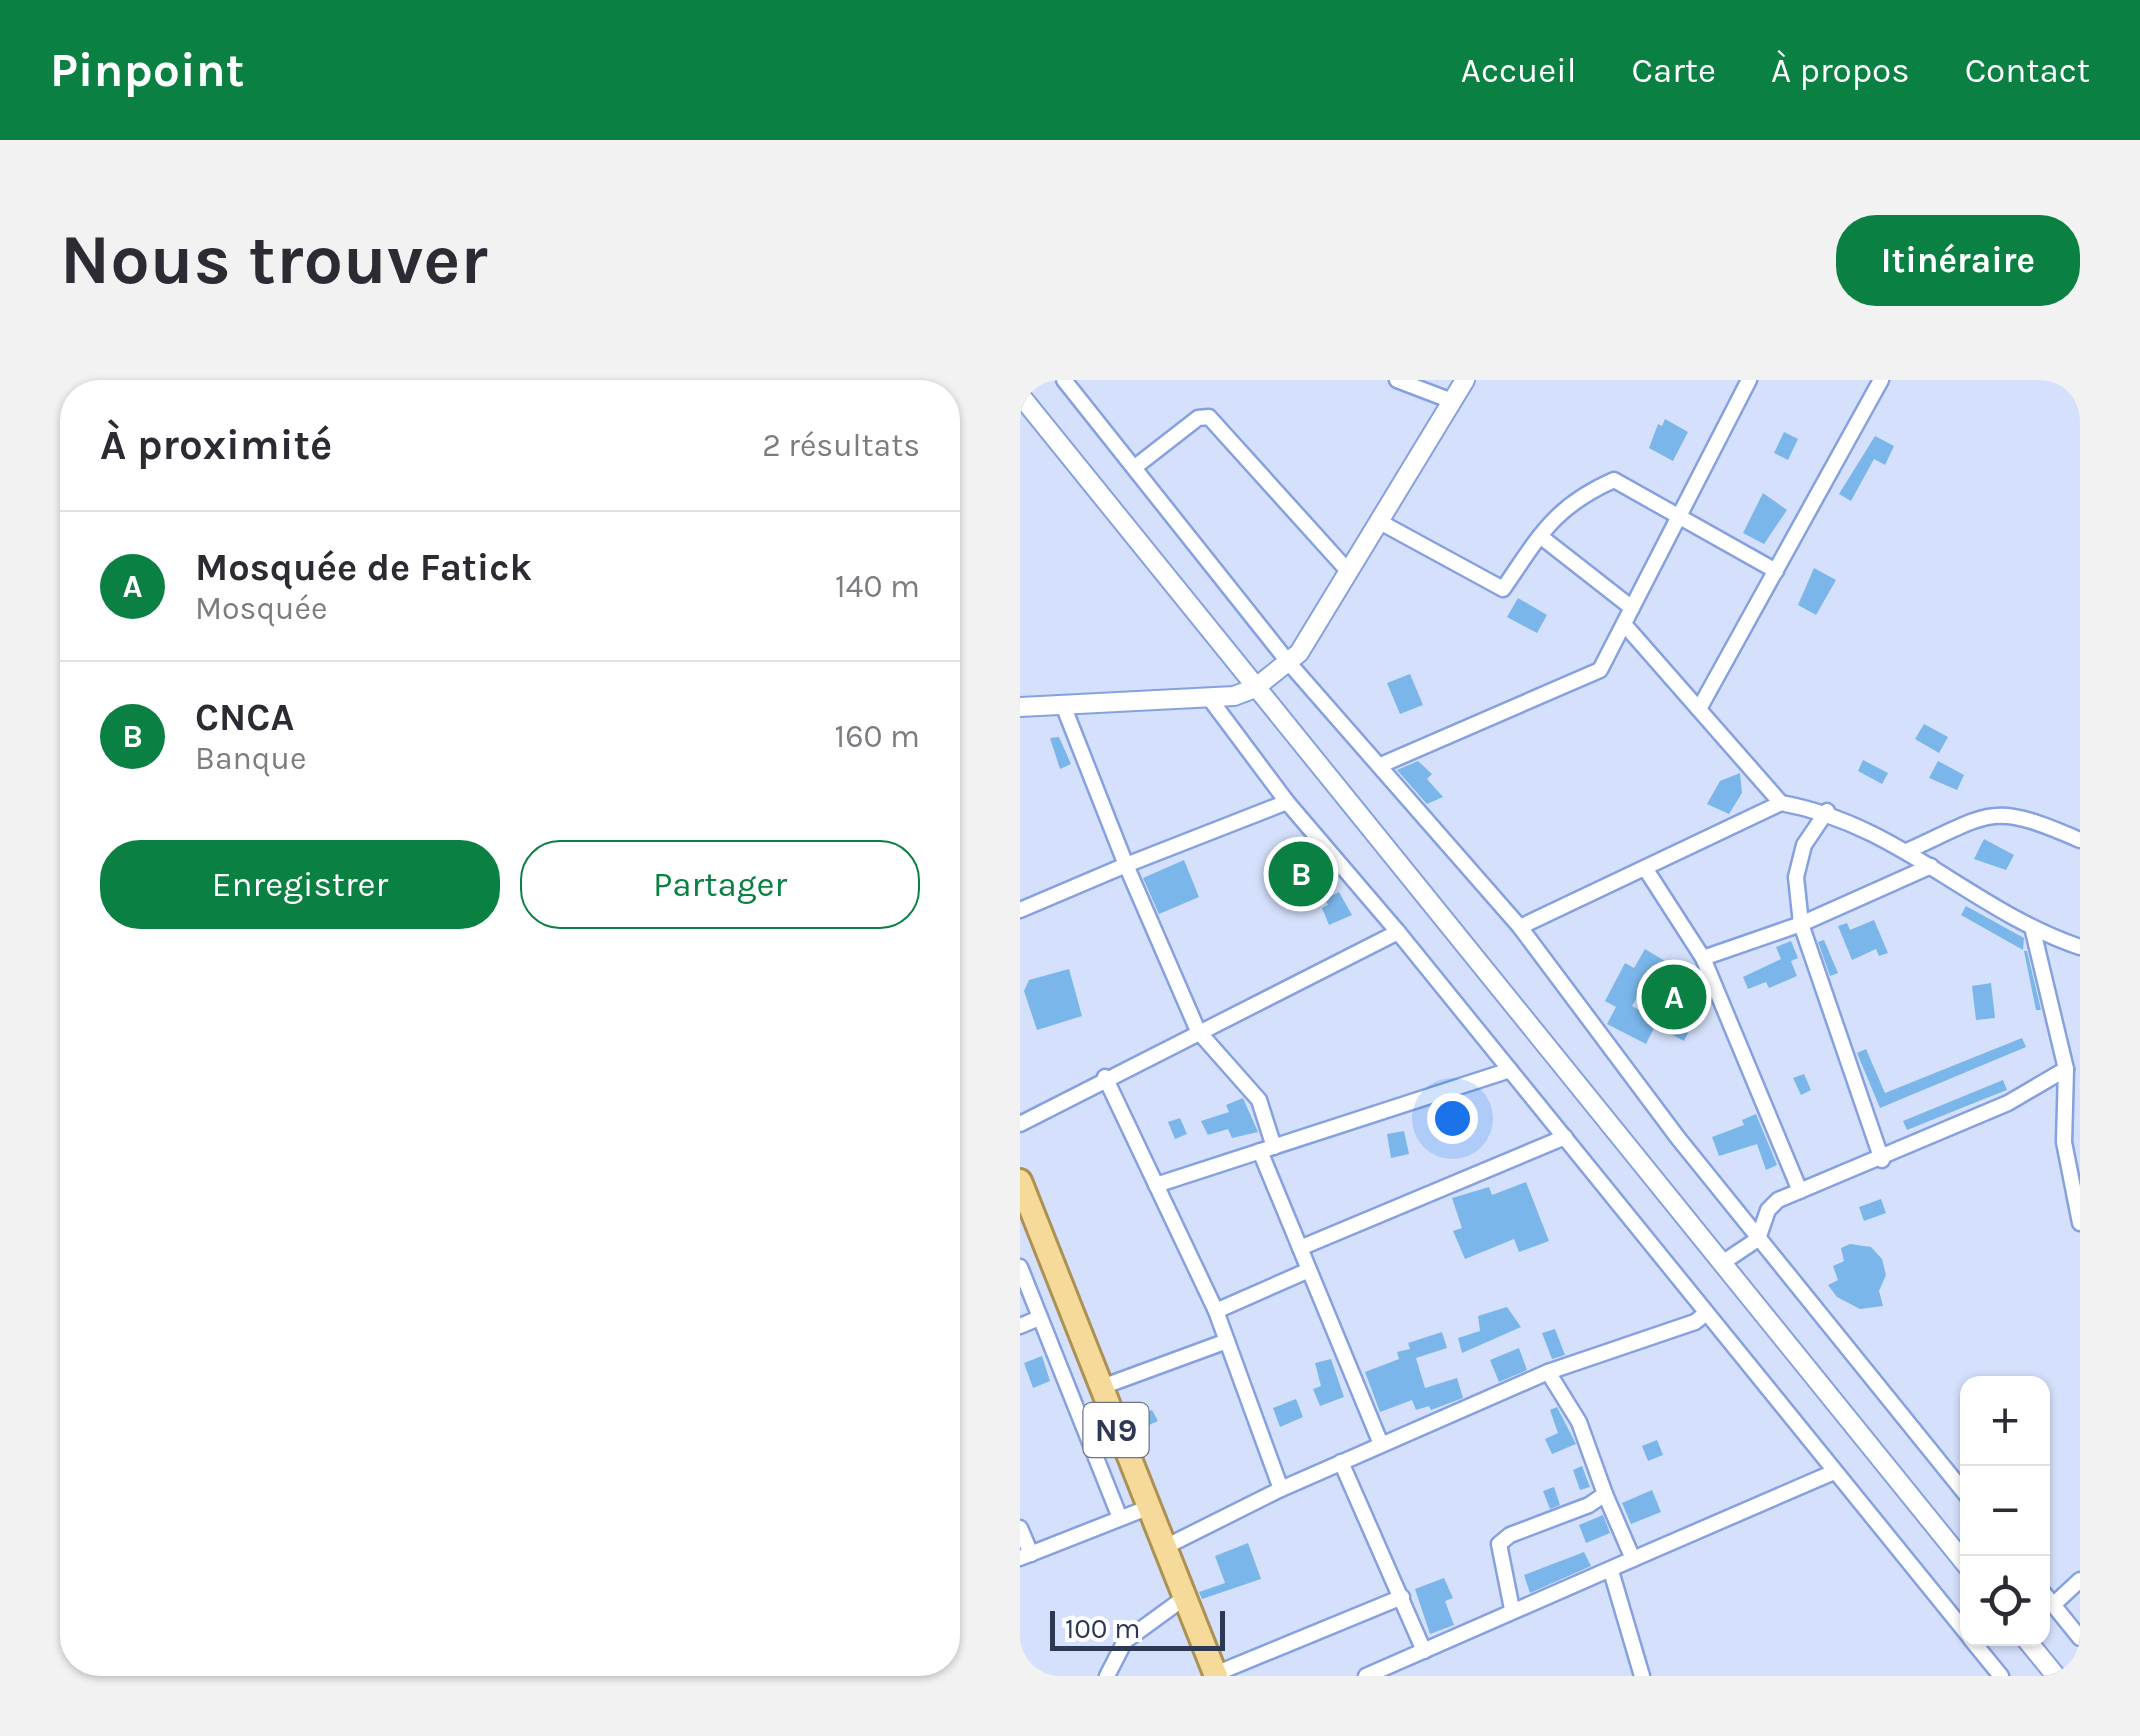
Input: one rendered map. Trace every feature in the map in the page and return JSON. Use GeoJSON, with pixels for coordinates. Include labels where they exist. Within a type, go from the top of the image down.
{"type":"FeatureCollection","features":[{"type":"Feature","properties":{"kind":"main road","name":"N9"},"geometry":{"type":"LineString","coordinates":[[1020,1181],[1216,1675]]}},
{"type":"Feature","properties":{"kind":"street"},"geometry":{"type":"LineString","coordinates":[[1064,380],[1288,663],[1520,927],[1758,1239],[1960,1486]]}},
{"type":"Feature","properties":{"kind":"street"},"geometry":{"type":"LineString","coordinates":[[1397,380],[1452,401]]}},
{"type":"Feature","properties":{"kind":"street"},"geometry":{"type":"LineString","coordinates":[[1020,707],[1210,698],[1255,688],[1288,663],[1380,522],[1465,380]]}},
{"type":"Feature","properties":{"kind":"street"},"geometry":{"type":"LineString","coordinates":[[1381,765],[1600,670],[1748,380]]}},
{"type":"Feature","properties":{"kind":"street"},"geometry":{"type":"LineString","coordinates":[[1699,710],[1881,380]]}},
{"type":"Feature","properties":{"kind":"street"},"geometry":{"type":"LineString","coordinates":[[1020,394],[1960,1557]]}},
{"type":"Feature","properties":{"kind":"street"},"geometry":{"type":"LineString","coordinates":[[1134,467],[1198,418],[1209,418],[1348,571]]}},
{"type":"Feature","properties":{"kind":"street"},"geometry":{"type":"LineString","coordinates":[[1380,522],[1503,588],[1571,500],[1614,480],[1776,570]]}},
{"type":"Feature","properties":{"kind":"street"},"geometry":{"type":"LineString","coordinates":[[1540,536],[1632,608]]}},
{"type":"Feature","properties":{"kind":"street"},"geometry":{"type":"LineString","coordinates":[[1624,624],[1781,803]]}},
{"type":"Feature","properties":{"kind":"street"},"geometry":{"type":"LineString","coordinates":[[1210,698],[1287,802],[1398,932],[1960,1626]]}},
{"type":"Feature","properties":{"kind":"street"},"geometry":{"type":"LineString","coordinates":[[1063,704],[1126,865],[1198,1031],[1260,1100],[1267,1149],[1300,1248],[1381,1444]]}},
{"type":"Feature","properties":{"kind":"street"},"geometry":{"type":"LineString","coordinates":[[1020,910],[1287,802]]}},
{"type":"Feature","properties":{"kind":"street"},"geometry":{"type":"LineString","coordinates":[[1520,927],[1781,803],[1827,811],[1907,852],[2033,931],[2080,947]]}},
{"type":"Feature","properties":{"kind":"street"},"geometry":{"type":"LineString","coordinates":[[1827,811],[1804,845],[1796,877],[1801,924],[1882,1160]]}},
{"type":"Feature","properties":{"kind":"street"},"geometry":{"type":"LineString","coordinates":[[1907,852],[1987,815],[2007,812],[2050,825],[2080,840]]}},
{"type":"Feature","properties":{"kind":"street"},"geometry":{"type":"LineString","coordinates":[[1703,958],[1801,924],[1931,866]]}},
{"type":"Feature","properties":{"kind":"street"},"geometry":{"type":"LineString","coordinates":[[1645,868],[1703,958],[1800,1191]]}},
{"type":"Feature","properties":{"kind":"street"},"geometry":{"type":"LineString","coordinates":[[2033,931],[2066,1068],[2064,1142],[2080,1222]]}},
{"type":"Feature","properties":{"kind":"street"},"geometry":{"type":"LineString","coordinates":[[1020,1124],[1105,1077],[1398,932]]}},
{"type":"Feature","properties":{"kind":"street"},"geometry":{"type":"LineString","coordinates":[[1722,1263],[1758,1239],[1768,1210],[1778,1200],[1882,1160],[2008,1103],[2066,1068]]}},
{"type":"Feature","properties":{"kind":"street"},"geometry":{"type":"LineString","coordinates":[[1156,1185],[1510,1070]]}},
{"type":"Feature","properties":{"kind":"street"},"geometry":{"type":"LineString","coordinates":[[1105,1077],[1216,1311],[1281,1489]]}},
{"type":"Feature","properties":{"kind":"street"},"geometry":{"type":"LineString","coordinates":[[1300,1248],[1564,1137]]}},
{"type":"Feature","properties":{"kind":"street"},"geometry":{"type":"LineString","coordinates":[[1020,1267],[1120,1518]]}},
{"type":"Feature","properties":{"kind":"street"},"geometry":{"type":"LineString","coordinates":[[1216,1311],[1308,1270]]}},
{"type":"Feature","properties":{"kind":"street"},"geometry":{"type":"LineString","coordinates":[[1163,1548],[1381,1444],[1548,1372],[1695,1322],[1705,1314]]}},
{"type":"Feature","properties":{"kind":"street"},"geometry":{"type":"LineString","coordinates":[[1020,1326],[1039,1318]]}},
{"type":"Feature","properties":{"kind":"street"},"geometry":{"type":"LineString","coordinates":[[1099,1388],[1227,1341]]}},
{"type":"Feature","properties":{"kind":"street"},"geometry":{"type":"LineString","coordinates":[[1548,1372],[1579,1422],[1633,1558]]}},
{"type":"Feature","properties":{"kind":"street"},"geometry":{"type":"LineString","coordinates":[[1341,1462],[1424,1651]]}},
{"type":"Feature","properties":{"kind":"street"},"geometry":{"type":"LineString","coordinates":[[1366,1676],[1512,1609],[1611,1571],[1834,1472]]}},
{"type":"Feature","properties":{"kind":"street"},"geometry":{"type":"LineString","coordinates":[[1512,1609],[1500,1544],[1510,1535],[1605,1494]]}},
{"type":"Feature","properties":{"kind":"street"},"geometry":{"type":"LineString","coordinates":[[1020,1528],[1026,1556],[1147,1508]]}},
{"type":"Feature","properties":{"kind":"street"},"geometry":{"type":"LineString","coordinates":[[1611,1571],[1642,1676]]}},
{"type":"Feature","properties":{"kind":"street"},"geometry":{"type":"LineString","coordinates":[[2054,1605],[2080,1580]]}},
{"type":"Feature","properties":{"kind":"street"},"geometry":{"type":"LineString","coordinates":[[1216,1675],[1402,1597]]}},
{"type":"Feature","properties":{"kind":"street"},"geometry":{"type":"LineString","coordinates":[[1107,1676],[1125,1641],[1184,1598]]}},
{"type":"Feature","properties":{"kind":"street"},"geometry":{"type":"LineString","coordinates":[[2050,1600],[2080,1638]]}},
{"type":"Feature","properties":{"kind":"street"},"geometry":{"type":"LineString","coordinates":[[1976,1646],[2000,1676]]}},
{"type":"Feature","properties":{"kind":"street"},"geometry":{"type":"LineString","coordinates":[[2032,1646],[2056,1676]]}},
{"type":"Feature","properties":{"kind":"building"},"geometry":{"type":"Polygon","coordinates":[[[1665,419],[1688,432],[1673,461],[1649,448],[1658,424],[1662,426],[1665,419]]]}},
{"type":"Feature","properties":{"kind":"building"},"geometry":{"type":"Polygon","coordinates":[[[1784,432],[1798,439],[1788,460],[1774,453],[1784,432]]]}},
{"type":"Feature","properties":{"kind":"building"},"geometry":{"type":"Polygon","coordinates":[[[1875,436],[1894,446],[1885,465],[1874,459],[1851,501],[1839,494],[1875,436]]]}},
{"type":"Feature","properties":{"kind":"building"},"geometry":{"type":"Polygon","coordinates":[[[1763,493],[1787,510],[1764,544],[1743,533],[1763,493]]]}},
{"type":"Feature","properties":{"kind":"building"},"geometry":{"type":"Polygon","coordinates":[[[1814,568],[1836,580],[1816,615],[1798,605],[1814,568]]]}},
{"type":"Feature","properties":{"kind":"building"},"geometry":{"type":"Polygon","coordinates":[[[1518,598],[1547,615],[1537,633],[1507,617],[1518,598]]]}},
{"type":"Feature","properties":{"kind":"building"},"geometry":{"type":"Polygon","coordinates":[[[1410,674],[1423,705],[1400,714],[1387,683],[1410,674]]]}},
{"type":"Feature","properties":{"kind":"building"},"geometry":{"type":"Polygon","coordinates":[[[1924,724],[1948,737],[1939,753],[1915,739],[1924,724]]]}},
{"type":"Feature","properties":{"kind":"building"},"geometry":{"type":"Polygon","coordinates":[[[1059,737],[1071,764],[1060,769],[1050,738],[1059,737]]]}},
{"type":"Feature","properties":{"kind":"building"},"geometry":{"type":"Polygon","coordinates":[[[1863,760],[1888,773],[1882,784],[1858,771],[1863,760]]]}},
{"type":"Feature","properties":{"kind":"building"},"geometry":{"type":"Polygon","coordinates":[[[1418,761],[1432,774],[1427,779],[1443,797],[1427,804],[1397,770],[1418,761]]]}},
{"type":"Feature","properties":{"kind":"building"},"geometry":{"type":"Polygon","coordinates":[[[1938,761],[1964,775],[1957,790],[1929,778],[1938,761]]]}},
{"type":"Feature","properties":{"kind":"building"},"geometry":{"type":"Polygon","coordinates":[[[1740,773],[1742,793],[1729,814],[1707,804],[1720,781],[1740,773]]]}},
{"type":"Feature","properties":{"kind":"building"},"geometry":{"type":"Polygon","coordinates":[[[1984,839],[2014,855],[2006,870],[1974,859],[1984,839]]]}},
{"type":"Feature","properties":{"kind":"building"},"geometry":{"type":"Polygon","coordinates":[[[1184,860],[1199,897],[1159,914],[1143,878],[1184,860]]]}},
{"type":"Feature","properties":{"kind":"building"},"geometry":{"type":"Polygon","coordinates":[[[1339,892],[1352,915],[1329,925],[1322,908],[1328,905],[1325,899],[1339,892]]]}},
{"type":"Feature","properties":{"kind":"building"},"geometry":{"type":"Polygon","coordinates":[[[1966,906],[2024,938],[2023,950],[1961,915],[1966,906]]]}},
{"type":"Feature","properties":{"kind":"building"},"geometry":{"type":"Polygon","coordinates":[[[1874,920],[1888,953],[1879,956],[1876,949],[1852,960],[1838,926],[1847,923],[1850,930],[1874,920]]]}},
{"type":"Feature","properties":{"kind":"building"},"geometry":{"type":"Polygon","coordinates":[[[1824,940],[1838,973],[1830,976],[1818,942],[1824,940]]]}},
{"type":"Feature","properties":{"kind":"building"},"geometry":{"type":"Polygon","coordinates":[[[1791,941],[1798,958],[1791,961],[1797,976],[1769,988],[1766,982],[1748,989],[1743,977],[1781,959],[1776,947],[1791,941]]]}},
{"type":"Feature","properties":{"kind":"building"},"geometry":{"type":"Polygon","coordinates":[[[1645,949],[1693,978],[1684,994],[1703,1003],[1684,1041],[1655,1026],[1646,1044],[1607,1024],[1616,1007],[1605,1001],[1625,963],[1634,968],[1645,949]],[[1645,983],[1632,1006],[1648,1015],[1661,991],[1645,983]]]}},
{"type":"Feature","properties":{"kind":"building"},"geometry":{"type":"Polygon","coordinates":[[[2027,951],[2041,1010],[2036,1010],[2027,951]]]}},
{"type":"Feature","properties":{"kind":"building"},"geometry":{"type":"Polygon","coordinates":[[[1069,969],[1082,1016],[1037,1030],[1024,991],[1029,980],[1069,969]]]}},
{"type":"Feature","properties":{"kind":"building"},"geometry":{"type":"Polygon","coordinates":[[[1991,983],[1995,1018],[1976,1020],[1972,986],[1991,983]]]}},
{"type":"Feature","properties":{"kind":"building"},"geometry":{"type":"Polygon","coordinates":[[[2022,1038],[2026,1047],[1880,1108],[1857,1053],[1866,1049],[1885,1093],[2022,1038]]]}},
{"type":"Feature","properties":{"kind":"building"},"geometry":{"type":"Polygon","coordinates":[[[1804,1074],[1811,1090],[1801,1095],[1793,1078],[1804,1074]]]}},
{"type":"Feature","properties":{"kind":"building"},"geometry":{"type":"Polygon","coordinates":[[[2003,1080],[2007,1090],[1907,1130],[1903,1121],[2003,1080]]]}},
{"type":"Feature","properties":{"kind":"building"},"geometry":{"type":"Polygon","coordinates":[[[1243,1098],[1258,1132],[1232,1138],[1228,1129],[1208,1135],[1201,1121],[1229,1112],[1226,1105],[1243,1098]]]}},
{"type":"Feature","properties":{"kind":"building"},"geometry":{"type":"Polygon","coordinates":[[[1756,1114],[1777,1165],[1766,1170],[1757,1144],[1719,1156],[1712,1137],[1744,1125],[1742,1120],[1756,1114]]]}},
{"type":"Feature","properties":{"kind":"building"},"geometry":{"type":"Polygon","coordinates":[[[1180,1118],[1187,1134],[1175,1139],[1168,1122],[1180,1118]]]}},
{"type":"Feature","properties":{"kind":"building"},"geometry":{"type":"Polygon","coordinates":[[[1404,1131],[1409,1154],[1391,1158],[1387,1134],[1404,1131]]]}},
{"type":"Feature","properties":{"kind":"building"},"geometry":{"type":"Polygon","coordinates":[[[1526,1182],[1549,1241],[1519,1252],[1514,1239],[1465,1259],[1453,1231],[1462,1228],[1452,1198],[1489,1187],[1492,1195],[1526,1182]]]}},
{"type":"Feature","properties":{"kind":"building"},"geometry":{"type":"Polygon","coordinates":[[[1881,1199],[1886,1213],[1864,1221],[1859,1207],[1881,1199]]]}},
{"type":"Feature","properties":{"kind":"building"},"geometry":{"type":"Polygon","coordinates":[[[1850,1244],[1871,1247],[1882,1259],[1886,1275],[1879,1291],[1883,1306],[1860,1309],[1837,1297],[1828,1285],[1838,1280],[1833,1266],[1844,1261],[1841,1248],[1850,1244]]]}},
{"type":"Feature","properties":{"kind":"building"},"geometry":{"type":"Polygon","coordinates":[[[1507,1307],[1521,1327],[1462,1353],[1458,1338],[1480,1331],[1478,1316],[1507,1307]]]}},
{"type":"Feature","properties":{"kind":"building"},"geometry":{"type":"Polygon","coordinates":[[[1555,1329],[1565,1355],[1552,1359],[1542,1333],[1555,1329]]]}},
{"type":"Feature","properties":{"kind":"building"},"geometry":{"type":"Polygon","coordinates":[[[1442,1332],[1447,1348],[1416,1358],[1425,1388],[1457,1378],[1463,1398],[1431,1410],[1429,1406],[1416,1410],[1412,1400],[1380,1412],[1365,1372],[1399,1359],[1397,1352],[1410,1349],[1408,1343],[1442,1332]]]}},
{"type":"Feature","properties":{"kind":"building"},"geometry":{"type":"Polygon","coordinates":[[[1519,1348],[1527,1370],[1499,1382],[1490,1360],[1519,1348]]]}},
{"type":"Feature","properties":{"kind":"building"},"geometry":{"type":"Polygon","coordinates":[[[1042,1356],[1050,1381],[1033,1388],[1024,1363],[1042,1356]]]}},
{"type":"Feature","properties":{"kind":"building"},"geometry":{"type":"Polygon","coordinates":[[[1331,1359],[1344,1397],[1320,1406],[1313,1389],[1321,1386],[1315,1363],[1331,1359]]]}},
{"type":"Feature","properties":{"kind":"building"},"geometry":{"type":"Polygon","coordinates":[[[1296,1399],[1303,1417],[1280,1427],[1273,1408],[1296,1399]]]}},
{"type":"Feature","properties":{"kind":"building"},"geometry":{"type":"Polygon","coordinates":[[[1557,1407],[1576,1444],[1552,1454],[1545,1439],[1558,1433],[1550,1410],[1557,1407]]]}},
{"type":"Feature","properties":{"kind":"building"},"geometry":{"type":"Polygon","coordinates":[[[1152,1410],[1158,1421],[1138,1430],[1133,1419],[1152,1410]]]}},
{"type":"Feature","properties":{"kind":"building"},"geometry":{"type":"Polygon","coordinates":[[[1657,1440],[1663,1455],[1648,1461],[1642,1446],[1657,1440]]]}},
{"type":"Feature","properties":{"kind":"building"},"geometry":{"type":"Polygon","coordinates":[[[1582,1466],[1590,1487],[1580,1490],[1573,1470],[1582,1466]]]}},
{"type":"Feature","properties":{"kind":"building"},"geometry":{"type":"Polygon","coordinates":[[[1554,1487],[1560,1505],[1550,1509],[1543,1491],[1554,1487]]]}},
{"type":"Feature","properties":{"kind":"building"},"geometry":{"type":"Polygon","coordinates":[[[1652,1490],[1661,1512],[1631,1524],[1622,1503],[1652,1490]]]}},
{"type":"Feature","properties":{"kind":"building"},"geometry":{"type":"Polygon","coordinates":[[[1603,1515],[1610,1533],[1586,1543],[1579,1525],[1603,1515]]]}},
{"type":"Feature","properties":{"kind":"building"},"geometry":{"type":"Polygon","coordinates":[[[1248,1543],[1261,1579],[1202,1599],[1199,1592],[1225,1583],[1215,1556],[1248,1543]]]}},
{"type":"Feature","properties":{"kind":"building"},"geometry":{"type":"Polygon","coordinates":[[[1584,1552],[1591,1566],[1530,1593],[1524,1575],[1584,1552]]]}},
{"type":"Feature","properties":{"kind":"building"},"geometry":{"type":"Polygon","coordinates":[[[1444,1578],[1453,1598],[1445,1601],[1454,1625],[1430,1634],[1415,1589],[1444,1578]]]}},
{"type":"Feature","properties":{"kind":"place","name":"CNCA"},"geometry":{"type":"Point","coordinates":[1301,874]}},
{"type":"Feature","properties":{"kind":"place","name":"Mosquée de Fatick"},"geometry":{"type":"Point","coordinates":[1674,997]}}]}
